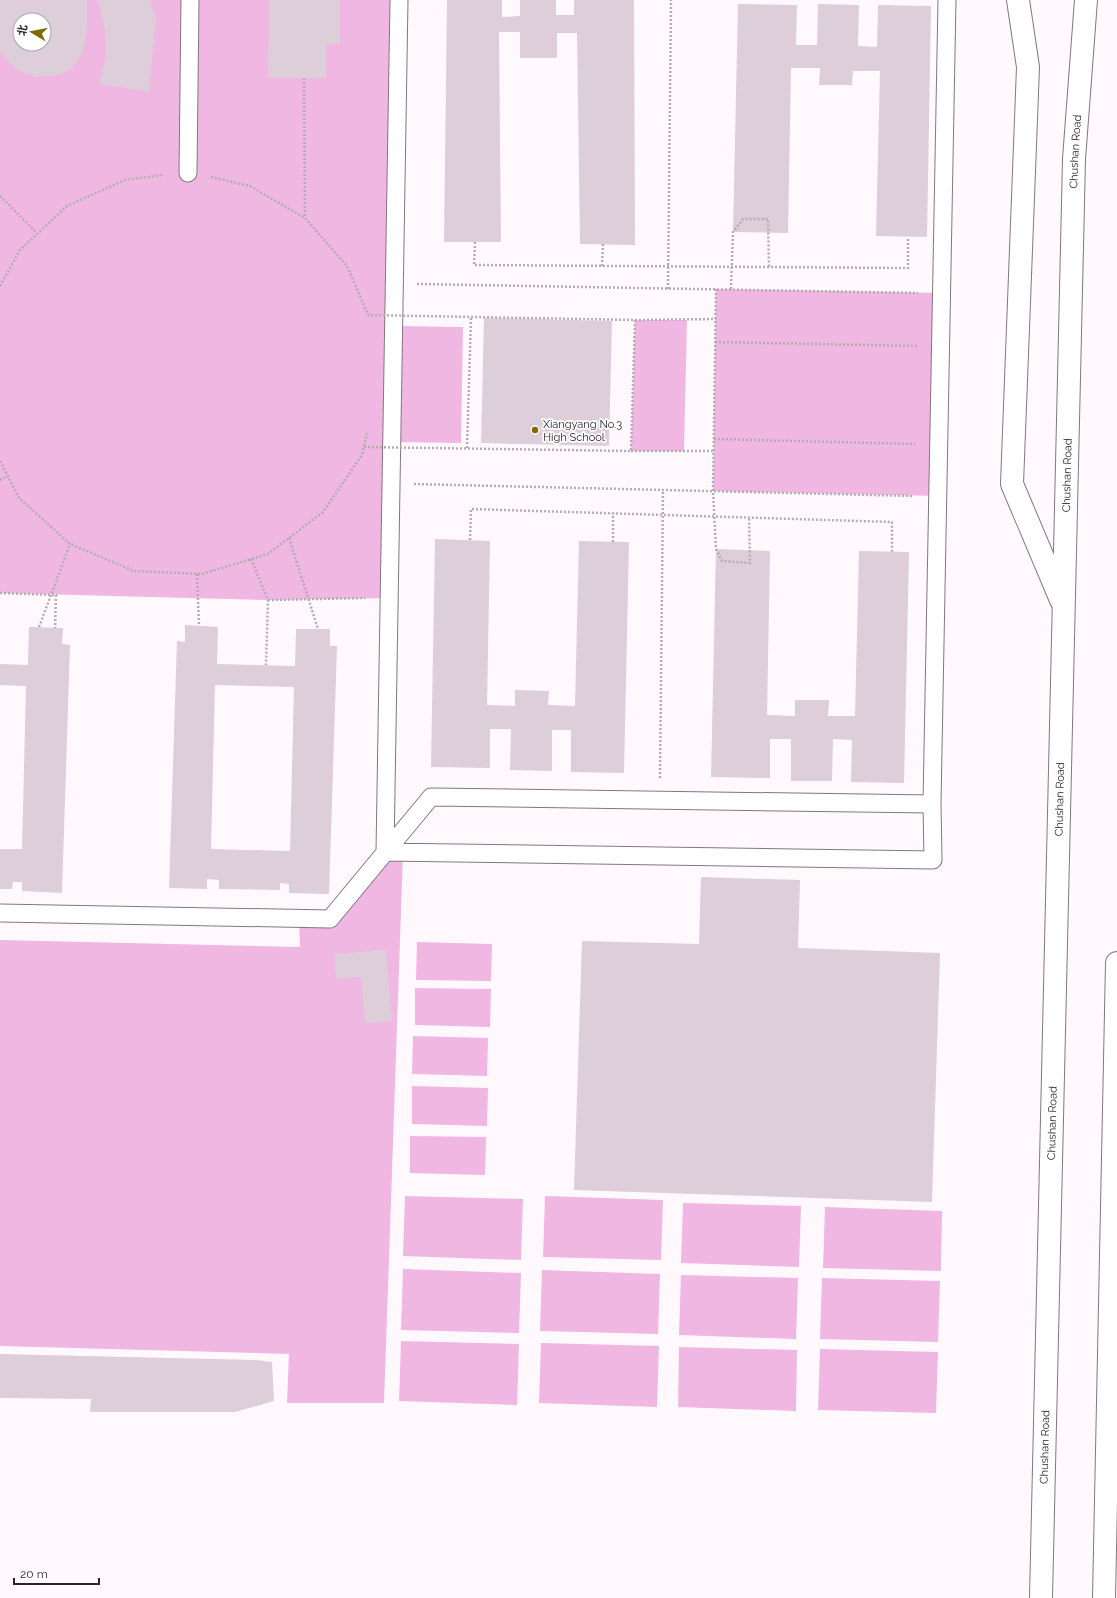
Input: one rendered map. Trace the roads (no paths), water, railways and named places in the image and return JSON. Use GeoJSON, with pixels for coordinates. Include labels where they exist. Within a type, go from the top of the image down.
{"type":"FeatureCollection","features":[{"type":"Feature","properties":{"kind":"main road"},"geometry":{"type":"LineString","coordinates":[[1018,0],[1028,67],[1012,484],[1064,606]]}},
{"type":"Feature","properties":{"kind":"main road","name":"Chushan Road"},"geometry":{"type":"LineString","coordinates":[[1041,1598],[1074,159],[1086,0]]}},
{"type":"Feature","properties":{"kind":"main road"},"geometry":{"type":"LineString","coordinates":[[1104,1598],[1117,963]]}},
{"type":"Feature","properties":{"kind":"lane"},"geometry":{"type":"LineString","coordinates":[[188,172],[190,0]]}},
{"type":"Feature","properties":{"kind":"lane"},"geometry":{"type":"LineString","coordinates":[[385,852],[400,0]]}},
{"type":"Feature","properties":{"kind":"lane"},"geometry":{"type":"LineString","coordinates":[[385,852],[933,860],[932,804],[947,0]]}},
{"type":"Feature","properties":{"kind":"lane"},"geometry":{"type":"LineString","coordinates":[[0,913],[330,919],[432,797],[932,804]]}},
{"type":"Feature","properties":{"kind":"place","name":"Xiangyang No.3 High School"},"geometry":{"type":"Point","coordinates":[535,430]}}]}
